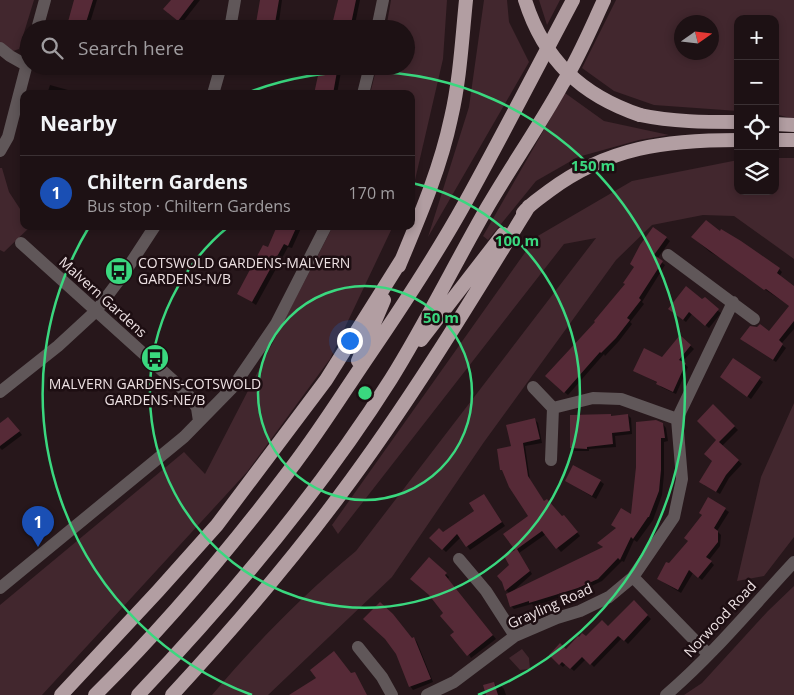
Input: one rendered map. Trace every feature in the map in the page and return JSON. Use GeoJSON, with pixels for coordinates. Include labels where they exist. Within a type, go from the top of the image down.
{"type":"FeatureCollection","features":[{"type":"Feature","properties":{"kind":"highway"},"geometry":{"type":"LineString","coordinates":[[415,228],[436,174],[452,117],[460,64],[466,0]]}},
{"type":"Feature","properties":{"kind":"highway"},"geometry":{"type":"LineString","coordinates":[[525,0],[540,37],[552,55],[566,72],[600,98],[640,115],[663,120],[734,122]]}},
{"type":"Feature","properties":{"kind":"highway"},"geometry":{"type":"LineString","coordinates":[[96,695],[176,610],[296,462],[393,321],[464,204],[573,0]]}},
{"type":"Feature","properties":{"kind":"highway"},"geometry":{"type":"LineString","coordinates":[[392,378],[488,206],[564,82],[604,0]]}},
{"type":"Feature","properties":{"kind":"highway"},"geometry":{"type":"LineString","coordinates":[[779,124],[794,125]]}},
{"type":"Feature","properties":{"kind":"highway"},"geometry":{"type":"LineString","coordinates":[[138,695],[196,633],[258,561],[321,480],[392,378],[499,238],[528,206],[568,176],[625,151],[707,140],[734,140]]}},
{"type":"Feature","properties":{"kind":"highway"},"geometry":{"type":"LineString","coordinates":[[779,140],[794,140]]}},
{"type":"Feature","properties":{"kind":"highway"},"geometry":{"type":"LineString","coordinates":[[172,695],[274,580],[340,495],[450,334],[528,206]]}},
{"type":"Feature","properties":{"kind":"highway"},"geometry":{"type":"LineString","coordinates":[[344,392],[414,230]]}},
{"type":"Feature","properties":{"kind":"highway"},"geometry":{"type":"LineString","coordinates":[[61,695],[217,526],[326,380],[402,259]]}},
{"type":"Feature","properties":{"kind":"street"},"geometry":{"type":"LineString","coordinates":[[39,20],[45,0]]}},
{"type":"Feature","properties":{"kind":"street"},"geometry":{"type":"LineString","coordinates":[[232,20],[235,0]]}},
{"type":"Feature","properties":{"kind":"street"},"geometry":{"type":"LineString","coordinates":[[379,20],[383,0]]}},
{"type":"Feature","properties":{"kind":"street"},"geometry":{"type":"LineString","coordinates":[[0,48],[20,58]]}},
{"type":"Feature","properties":{"kind":"street"},"geometry":{"type":"LineString","coordinates":[[0,151],[8,137],[24,75]]}},
{"type":"Feature","properties":{"kind":"street"},"geometry":{"type":"LineString","coordinates":[[214,90],[218,75]]}},
{"type":"Feature","properties":{"kind":"street"},"geometry":{"type":"LineString","coordinates":[[365,90],[368,75]]}},
{"type":"Feature","properties":{"kind":"street"},"geometry":{"type":"LineString","coordinates":[[0,392],[58,346],[96,311],[123,275],[152,230]]}},
{"type":"Feature","properties":{"kind":"street"},"geometry":{"type":"LineString","coordinates":[[0,588],[184,437],[233,387],[276,324],[324,230]]}},
{"type":"Feature","properties":{"kind":"street","name":"Malvern Gardens"},"geometry":{"type":"LineString","coordinates":[[21,243],[187,393],[197,408],[199,420]]}},
{"type":"Feature","properties":{"kind":"street"},"geometry":{"type":"LineString","coordinates":[[668,255],[754,318]]}},
{"type":"Feature","properties":{"kind":"street"},"geometry":{"type":"LineString","coordinates":[[553,408],[593,398],[621,399],[677,420],[733,302]]}},
{"type":"Feature","properties":{"kind":"street"},"geometry":{"type":"LineString","coordinates":[[533,388],[553,408],[551,460]]}},
{"type":"Feature","properties":{"kind":"street","name":"Grayling Road"},"geometry":{"type":"LineString","coordinates":[[427,695],[454,682],[515,636],[557,618],[580,611],[609,597],[633,578],[674,517],[682,478],[677,420]]}},
{"type":"Feature","properties":{"kind":"street"},"geometry":{"type":"LineString","coordinates":[[458,559],[486,591],[515,636]]}},
{"type":"Feature","properties":{"kind":"street","name":"Norwood Road"},"geometry":{"type":"LineString","coordinates":[[666,695],[680,684],[736,626],[794,562]]}},
{"type":"Feature","properties":{"kind":"street"},"geometry":{"type":"LineString","coordinates":[[633,578],[708,654]]}},
{"type":"Feature","properties":{"kind":"street"},"geometry":{"type":"LineString","coordinates":[[358,647],[382,677],[392,695]]}},
{"type":"Feature","properties":{"kind":"shaded area"},"geometry":{"type":"Polygon","coordinates":[[[0,0],[34,0],[28,20],[20,20],[19,49],[13,51],[0,43],[0,0]]]}},
{"type":"Feature","properties":{"kind":"shaded area"},"geometry":{"type":"Polygon","coordinates":[[[391,0],[447,0],[443,59],[415,180],[415,90],[371,90],[375,75],[415,75],[415,20],[388,20],[391,0]]]}},
{"type":"Feature","properties":{"kind":"shaded area"},"geometry":{"type":"Polygon","coordinates":[[[484,0],[507,0],[509,22],[529,62],[428,237],[469,107],[484,0]]]}},
{"type":"Feature","properties":{"kind":"shaded area"},"geometry":{"type":"Polygon","coordinates":[[[539,0],[560,0],[547,25],[539,0]]]}},
{"type":"Feature","properties":{"kind":"shaded area"},"geometry":{"type":"Polygon","coordinates":[[[616,0],[794,0],[794,119],[779,115],[779,15],[734,15],[734,111],[654,105],[614,91],[582,68],[616,0]]]}},
{"type":"Feature","properties":{"kind":"shaded area"},"geometry":{"type":"Polygon","coordinates":[[[565,93],[604,121],[669,135],[639,140],[578,157],[536,181],[488,240],[483,236],[565,93]]]}},
{"type":"Feature","properties":{"kind":"shaded area"},"geometry":{"type":"Polygon","coordinates":[[[779,158],[794,158],[794,259],[734,216],[703,215],[652,225],[616,260],[484,442],[392,577],[268,695],[212,695],[281,620],[356,551],[596,238],[564,244],[338,534],[332,525],[536,237],[632,181],[734,161],[734,195],[779,195],[779,158]]]}},
{"type":"Feature","properties":{"kind":"shaded area"},"geometry":{"type":"Polygon","coordinates":[[[0,168],[2,168],[9,192],[20,209],[20,230],[27,230],[4,252],[0,250],[0,168]]]}},
{"type":"Feature","properties":{"kind":"shaded area"},"geometry":{"type":"Polygon","coordinates":[[[331,230],[391,230],[330,359],[247,472],[42,695],[0,695],[0,605],[184,452],[205,474],[331,230]]]}},
{"type":"Feature","properties":{"kind":"shaded area"},"geometry":{"type":"Polygon","coordinates":[[[794,403],[794,537],[764,576],[737,581],[761,477],[794,403]]]}},
{"type":"Feature","properties":{"kind":"shaded area"},"geometry":{"type":"Polygon","coordinates":[[[794,586],[794,695],[684,695],[702,683],[768,611],[794,586]]]}},
{"type":"Feature","properties":{"kind":"shaded area"},"geometry":{"type":"Polygon","coordinates":[[[522,649],[529,658],[530,669],[520,670],[509,658],[522,649]]]}},
{"type":"Feature","properties":{"kind":"building"},"geometry":{"type":"Polygon","coordinates":[[[74,0],[93,0],[87,20],[68,20],[74,0]]]}},
{"type":"Feature","properties":{"kind":"building"},"geometry":{"type":"Polygon","coordinates":[[[171,0],[194,0],[179,20],[163,9],[171,0]]]}},
{"type":"Feature","properties":{"kind":"building"},"geometry":{"type":"Polygon","coordinates":[[[260,0],[279,0],[276,20],[257,20],[260,0]]]}},
{"type":"Feature","properties":{"kind":"building"},"geometry":{"type":"Polygon","coordinates":[[[338,0],[356,0],[352,20],[333,20],[338,0]]]}},
{"type":"Feature","properties":{"kind":"building"},"geometry":{"type":"Polygon","coordinates":[[[318,75],[336,75],[334,90],[315,90],[318,75]]]}},
{"type":"Feature","properties":{"kind":"building"},"geometry":{"type":"Polygon","coordinates":[[[706,220],[720,231],[721,229],[741,241],[780,268],[777,273],[794,286],[794,321],[779,340],[783,344],[773,360],[740,339],[750,326],[757,327],[760,324],[769,331],[789,306],[691,237],[706,220]]]}},
{"type":"Feature","properties":{"kind":"building"},"geometry":{"type":"Polygon","coordinates":[[[653,227],[667,237],[654,255],[663,261],[639,298],[641,300],[627,318],[630,320],[616,338],[600,352],[564,393],[545,376],[595,322],[625,284],[623,283],[634,267],[630,264],[640,245],[653,227]]]}},
{"type":"Feature","properties":{"kind":"building"},"geometry":{"type":"Polygon","coordinates":[[[275,230],[295,230],[288,246],[284,244],[252,302],[237,294],[263,245],[268,247],[275,230]]]}},
{"type":"Feature","properties":{"kind":"building"},"geometry":{"type":"Polygon","coordinates":[[[686,286],[702,299],[705,297],[719,309],[705,326],[689,312],[683,320],[668,309],[686,286]]]}},
{"type":"Feature","properties":{"kind":"building"},"geometry":{"type":"Polygon","coordinates":[[[680,335],[691,345],[679,360],[686,363],[673,392],[633,371],[644,348],[662,357],[680,335]]]}},
{"type":"Feature","properties":{"kind":"building"},"geometry":{"type":"Polygon","coordinates":[[[733,358],[761,377],[747,397],[720,377],[733,358]]]}},
{"type":"Feature","properties":{"kind":"building"},"geometry":{"type":"Polygon","coordinates":[[[713,404],[735,426],[719,442],[739,460],[726,475],[716,492],[699,482],[712,461],[704,454],[716,440],[697,421],[713,404]]]}},
{"type":"Feature","properties":{"kind":"building"},"geometry":{"type":"Polygon","coordinates":[[[611,414],[611,416],[628,414],[630,431],[612,433],[613,444],[587,447],[587,449],[570,448],[570,415],[611,414]]]}},
{"type":"Feature","properties":{"kind":"building"},"geometry":{"type":"Polygon","coordinates":[[[8,417],[20,431],[0,446],[0,423],[8,417]]]}},
{"type":"Feature","properties":{"kind":"building"},"geometry":{"type":"Polygon","coordinates":[[[535,418],[540,439],[523,443],[528,476],[544,501],[547,499],[578,532],[556,549],[542,531],[517,549],[530,571],[505,591],[502,582],[497,576],[509,565],[504,556],[515,550],[503,534],[528,516],[509,487],[502,470],[500,470],[497,449],[511,446],[506,425],[535,418]]]}},
{"type":"Feature","properties":{"kind":"building"},"geometry":{"type":"Polygon","coordinates":[[[656,420],[663,423],[665,438],[661,438],[659,491],[649,517],[633,539],[631,537],[620,560],[618,558],[598,579],[578,588],[510,607],[506,594],[603,547],[597,543],[616,528],[611,525],[621,508],[631,514],[636,467],[636,422],[656,420]]]}},
{"type":"Feature","properties":{"kind":"building"},"geometry":{"type":"Polygon","coordinates":[[[573,465],[601,480],[592,496],[565,481],[573,465]]]}},
{"type":"Feature","properties":{"kind":"building"},"geometry":{"type":"Polygon","coordinates":[[[484,494],[502,522],[466,547],[457,534],[442,550],[429,538],[439,528],[443,532],[474,511],[469,503],[484,494]]]}},
{"type":"Feature","properties":{"kind":"building"},"geometry":{"type":"Polygon","coordinates":[[[708,497],[726,508],[714,528],[718,531],[718,542],[706,557],[712,561],[698,578],[689,570],[678,590],[657,579],[666,562],[669,563],[688,541],[684,538],[702,515],[699,513],[708,497]]]}},
{"type":"Feature","properties":{"kind":"building"},"geometry":{"type":"Polygon","coordinates":[[[429,557],[447,573],[445,575],[493,635],[467,656],[450,635],[454,632],[440,616],[443,613],[429,595],[410,579],[429,557]]]}},
{"type":"Feature","properties":{"kind":"building"},"geometry":{"type":"Polygon","coordinates":[[[634,600],[648,615],[624,641],[618,636],[590,665],[582,657],[570,669],[562,662],[559,665],[549,655],[560,643],[566,649],[582,633],[586,636],[602,620],[608,626],[634,600]]]}},
{"type":"Feature","properties":{"kind":"building"},"geometry":{"type":"Polygon","coordinates":[[[380,602],[393,614],[412,638],[414,637],[431,679],[409,687],[396,654],[385,639],[363,619],[380,602]]]}},
{"type":"Feature","properties":{"kind":"building"},"geometry":{"type":"Polygon","coordinates":[[[334,651],[351,673],[355,672],[367,695],[289,695],[316,678],[310,670],[334,651]]]}},
{"type":"Feature","properties":{"kind":"building"},"geometry":{"type":"Polygon","coordinates":[[[494,682],[498,695],[486,695],[483,685],[494,682]]]}},
{"type":"Feature","properties":{"kind":"place","name":"COTSWOLD GARDENS-MALVERN GARDENS-N/B"},"geometry":{"type":"Point","coordinates":[119,271]}},
{"type":"Feature","properties":{"kind":"place","name":"MALVERN GARDENS-COTSWOLD GARDENS-NE/B"},"geometry":{"type":"Point","coordinates":[155,358]}},
{"type":"Feature","properties":{"kind":"place","name":"Chiltern Gardens"},"geometry":{"type":"Point","coordinates":[38,547]}}]}
